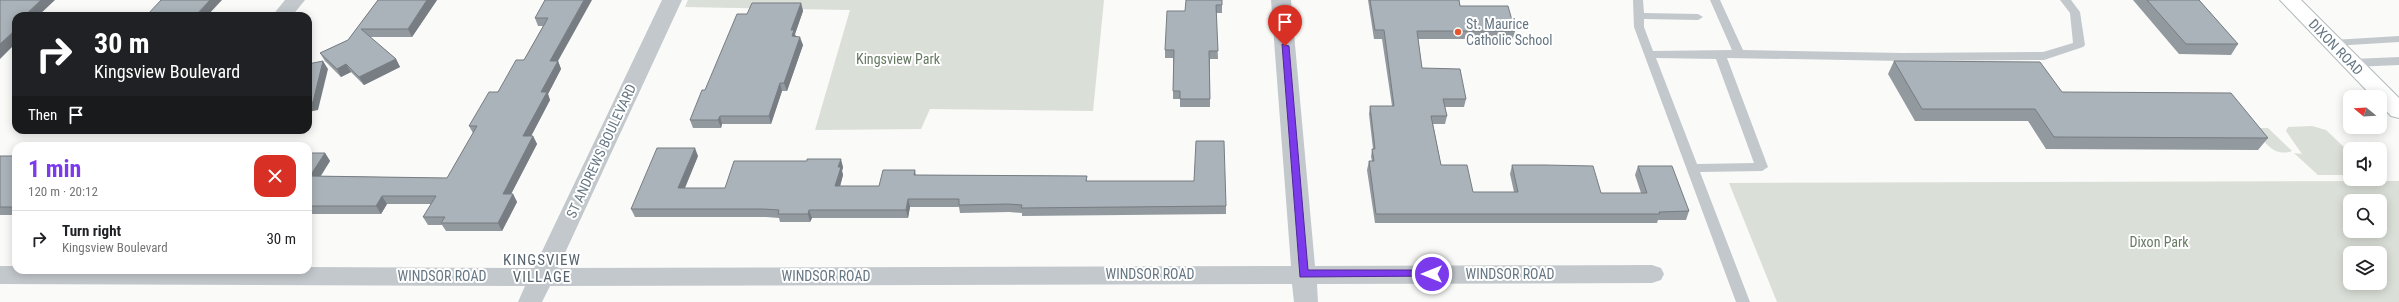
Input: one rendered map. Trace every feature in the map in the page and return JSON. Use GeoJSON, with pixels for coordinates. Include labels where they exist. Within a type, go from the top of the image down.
{"type":"FeatureCollection","features":[{"type":"Feature","properties":{"kind":"main road","name":"DIXON ROAD"},"geometry":{"type":"LineString","coordinates":[[2290,0],[2399,111]]}},
{"type":"Feature","properties":{"kind":"street"},"geometry":{"type":"LineString","coordinates":[[285,12],[295,0]]}},
{"type":"Feature","properties":{"kind":"street","name":"ST ANDREWS BOULEVARD"},"geometry":{"type":"LineString","coordinates":[[530,302],[672,0]]}},
{"type":"Feature","properties":{"kind":"street"},"geometry":{"type":"LineString","coordinates":[[1281,0],[1306,302]]}},
{"type":"Feature","properties":{"kind":"street","name":"WINDSOR ROAD"},"geometry":{"type":"LineString","coordinates":[[0,275],[541,277],[1652,274]]}},
{"type":"Feature","properties":{"kind":"lane"},"geometry":{"type":"LineString","coordinates":[[1638,0],[1639,27],[1743,302]]}},
{"type":"Feature","properties":{"kind":"lane"},"geometry":{"type":"LineString","coordinates":[[1715,0],[1739,53]]}},
{"type":"Feature","properties":{"kind":"lane"},"geometry":{"type":"LineString","coordinates":[[1649,54],[1720,55],[1739,53],[1903,57],[2044,56],[2079,45],[2075,12],[2065,0]]}},
{"type":"Feature","properties":{"kind":"lane"},"geometry":{"type":"LineString","coordinates":[[1638,16],[1698,17]]}},
{"type":"Feature","properties":{"kind":"lane"},"geometry":{"type":"LineString","coordinates":[[2333,43],[2399,40]]}},
{"type":"Feature","properties":{"kind":"lane"},"geometry":{"type":"LineString","coordinates":[[1692,168],[1762,167],[1720,55]]}},
{"type":"Feature","properties":{"kind":"lane"},"geometry":{"type":"LineString","coordinates":[[2352,64],[2399,61]]}},
{"type":"Feature","properties":{"kind":"green space","name":"Kingsview Park"},"geometry":{"type":"Polygon","coordinates":[[[688,0],[1104,0],[1093,111],[930,109],[921,129],[815,130],[850,10],[685,7],[688,0]]]}},
{"type":"Feature","properties":{"kind":"green space"},"geometry":{"type":"Polygon","coordinates":[[[2312,126],[2326,130],[2343,146],[2343,175],[2318,175],[2294,153],[2302,154],[2286,131],[2288,127],[2312,126]]]}},
{"type":"Feature","properties":{"kind":"green space"},"geometry":{"type":"Polygon","coordinates":[[[2252,128],[2268,128],[2292,151],[2285,153],[2274,150],[2269,147],[2252,128]]]}},
{"type":"Feature","properties":{"kind":"green space","name":"Dixon Park"},"geometry":{"type":"Polygon","coordinates":[[[2343,181],[2343,186],[2387,186],[2387,181],[2399,181],[2399,302],[1777,302],[1729,183],[2343,181]]]}},
{"type":"Feature","properties":{"kind":"building"},"geometry":{"type":"Polygon","coordinates":[[[0,0],[41,0],[28,12],[12,12],[12,33],[0,44],[0,0]]]}},
{"type":"Feature","properties":{"kind":"building"},"geometry":{"type":"Polygon","coordinates":[[[161,0],[210,0],[199,12],[150,12],[161,0]]]}},
{"type":"Feature","properties":{"kind":"building"},"geometry":{"type":"Polygon","coordinates":[[[378,0],[427,0],[408,29],[361,29],[396,59],[359,77],[346,64],[337,69],[320,53],[348,40],[378,0]]]}},
{"type":"Feature","properties":{"kind":"building"},"geometry":{"type":"Polygon","coordinates":[[[545,0],[584,0],[550,61],[558,61],[541,92],[547,92],[523,136],[533,136],[503,194],[513,194],[498,223],[441,223],[445,217],[423,217],[436,196],[382,196],[376,206],[312,206],[312,176],[447,178],[477,126],[469,126],[489,92],[498,92],[516,60],[524,60],[548,18],[535,18],[545,0]]]}},
{"type":"Feature","properties":{"kind":"building"},"geometry":{"type":"Polygon","coordinates":[[[1186,0],[1222,0],[1222,5],[1216,5],[1218,51],[1209,51],[1210,99],[1180,99],[1180,91],[1173,91],[1174,50],[1165,50],[1167,11],[1185,11],[1186,0]]]}},
{"type":"Feature","properties":{"kind":"building"},"geometry":{"type":"Polygon","coordinates":[[[1370,0],[1459,0],[1460,6],[1508,6],[1515,31],[1417,31],[1422,68],[1460,69],[1466,99],[1443,99],[1447,116],[1431,116],[1441,165],[1467,165],[1473,192],[1518,192],[1512,165],[1545,165],[1593,166],[1601,193],[1647,193],[1638,166],[1672,166],[1689,211],[1659,212],[1660,214],[1376,214],[1369,161],[1374,161],[1372,149],[1375,149],[1370,106],[1394,106],[1384,30],[1375,30],[1370,0]]]}},
{"type":"Feature","properties":{"kind":"building"},"geometry":{"type":"Polygon","coordinates":[[[2147,0],[2199,0],[2238,44],[2186,44],[2147,0]]]}},
{"type":"Feature","properties":{"kind":"building"},"geometry":{"type":"Polygon","coordinates":[[[752,3],[801,3],[791,30],[794,30],[792,36],[800,37],[784,83],[780,83],[769,116],[720,116],[718,120],[690,120],[702,90],[705,90],[737,14],[747,14],[752,3]]]}},
{"type":"Feature","properties":{"kind":"building"},"geometry":{"type":"Polygon","coordinates":[[[323,61],[312,102],[312,63],[323,61]]]}},
{"type":"Feature","properties":{"kind":"building"},"geometry":{"type":"Polygon","coordinates":[[[1894,61],[2040,62],[2062,92],[2231,93],[2268,138],[2054,137],[2035,109],[1922,109],[1894,61]]]}},
{"type":"Feature","properties":{"kind":"building"},"geometry":{"type":"Polygon","coordinates":[[[1196,141],[1224,141],[1226,206],[1021,208],[1022,205],[1008,204],[959,205],[959,199],[908,199],[906,210],[809,210],[808,214],[778,214],[779,210],[763,209],[631,209],[657,148],[695,148],[678,188],[725,188],[734,161],[807,161],[807,159],[841,159],[838,167],[841,167],[835,186],[879,186],[883,170],[915,170],[914,175],[1087,176],[1086,181],[1194,181],[1196,141]]]}},
{"type":"Feature","properties":{"kind":"building"},"geometry":{"type":"Polygon","coordinates":[[[312,153],[325,153],[312,173],[312,153]]]}},
{"type":"Feature","properties":{"kind":"building"},"geometry":{"type":"Polygon","coordinates":[[[0,156],[12,156],[12,207],[0,207],[0,156]]]}},
{"type":"Feature","properties":{"kind":"place","name":"St. Maurice Catholic School"},"geometry":{"type":"Point","coordinates":[1458,32]}},
{"type":"Feature","properties":{"kind":"district","name":"KINGSVIEW VILLAGE"},"geometry":{"type":"Point","coordinates":[542,268]}},
{"type":"Feature","properties":{"kind":"route"},"geometry":{"type":"LineString","coordinates":[[1285,46],[1304,274],[1432,274]]}}]}
